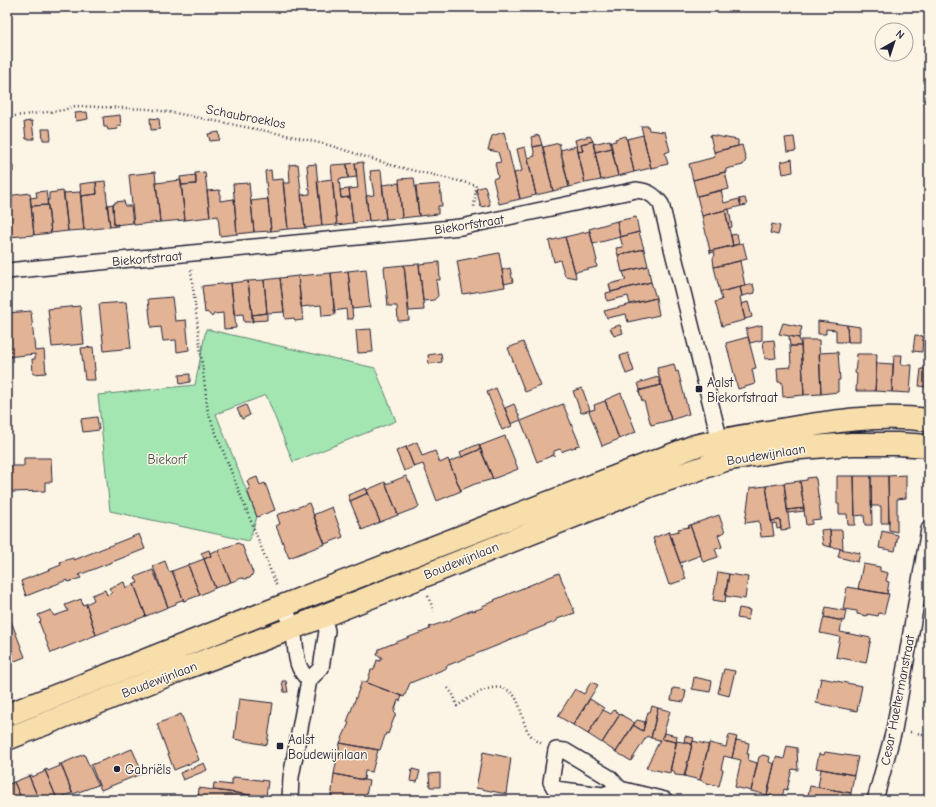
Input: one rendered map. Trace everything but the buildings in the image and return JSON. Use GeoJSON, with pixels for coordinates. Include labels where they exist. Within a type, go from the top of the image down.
{"type":"FeatureCollection","features":[{"type":"Feature","properties":{"kind":"main road","name":"Boudewijnlaan"},"geometry":{"type":"LineString","coordinates":[[7,739],[188,667],[293,628],[652,484],[722,450],[846,420],[881,418],[929,420]]}},
{"type":"Feature","properties":{"kind":"main road","name":"Boudewijnlaan"},"geometry":{"type":"LineString","coordinates":[[7,715],[695,446],[722,450],[788,449],[852,444],[929,446]]}},
{"type":"Feature","properties":{"kind":"street","name":"Biekorfstraat"},"geometry":{"type":"LineString","coordinates":[[7,271],[461,227],[636,190],[650,193],[657,198],[661,204],[722,450]]}},
{"type":"Feature","properties":{"kind":"street","name":"Cesar Haeltermanstraat"},"geometry":{"type":"LineString","coordinates":[[875,800],[894,730],[929,529]]}},
{"type":"Feature","properties":{"kind":"street"},"geometry":{"type":"LineString","coordinates":[[284,606],[293,628],[298,663],[303,674],[309,680]]}},
{"type":"Feature","properties":{"kind":"street"},"geometry":{"type":"LineString","coordinates":[[290,800],[291,777],[309,680],[321,668],[327,630],[323,615]]}},
{"type":"Feature","properties":{"kind":"street"},"geometry":{"type":"LineString","coordinates":[[620,789],[610,778],[566,751],[556,750],[551,782],[554,789],[603,795],[620,789],[665,800]]}},
{"type":"Feature","properties":{"kind":"path","name":"Schaubroeklos"},"geometry":{"type":"LineString","coordinates":[[7,117],[64,110],[75,106],[149,110],[180,114],[291,136],[332,146],[394,166],[476,185],[474,211],[478,224]]}},
{"type":"Feature","properties":{"kind":"path"},"geometry":{"type":"LineString","coordinates":[[189,254],[208,412],[284,606]]}},
{"type":"Feature","properties":{"kind":"path"},"geometry":{"type":"LineString","coordinates":[[448,688],[454,696],[457,706],[486,689],[501,688],[512,692],[518,701],[528,733],[536,741],[556,750]]}},
{"type":"Feature","properties":{"kind":"green space","name":"Biekorf"},"geometry":{"type":"Polygon","coordinates":[[[206,329],[375,368],[396,421],[293,462],[266,395],[216,414],[257,517],[249,541],[110,511],[98,395],[195,385],[206,329]]]}},
{"type":"Feature","properties":{"kind":"place","name":"Aalst Biekorfstraat"},"geometry":{"type":"Point","coordinates":[699,389]}},
{"type":"Feature","properties":{"kind":"place","name":"Aalst Boudewijnlaan"},"geometry":{"type":"Point","coordinates":[280,746]}},
{"type":"Feature","properties":{"kind":"place","name":"Gabriëls"},"geometry":{"type":"Point","coordinates":[117,769]}}]}
